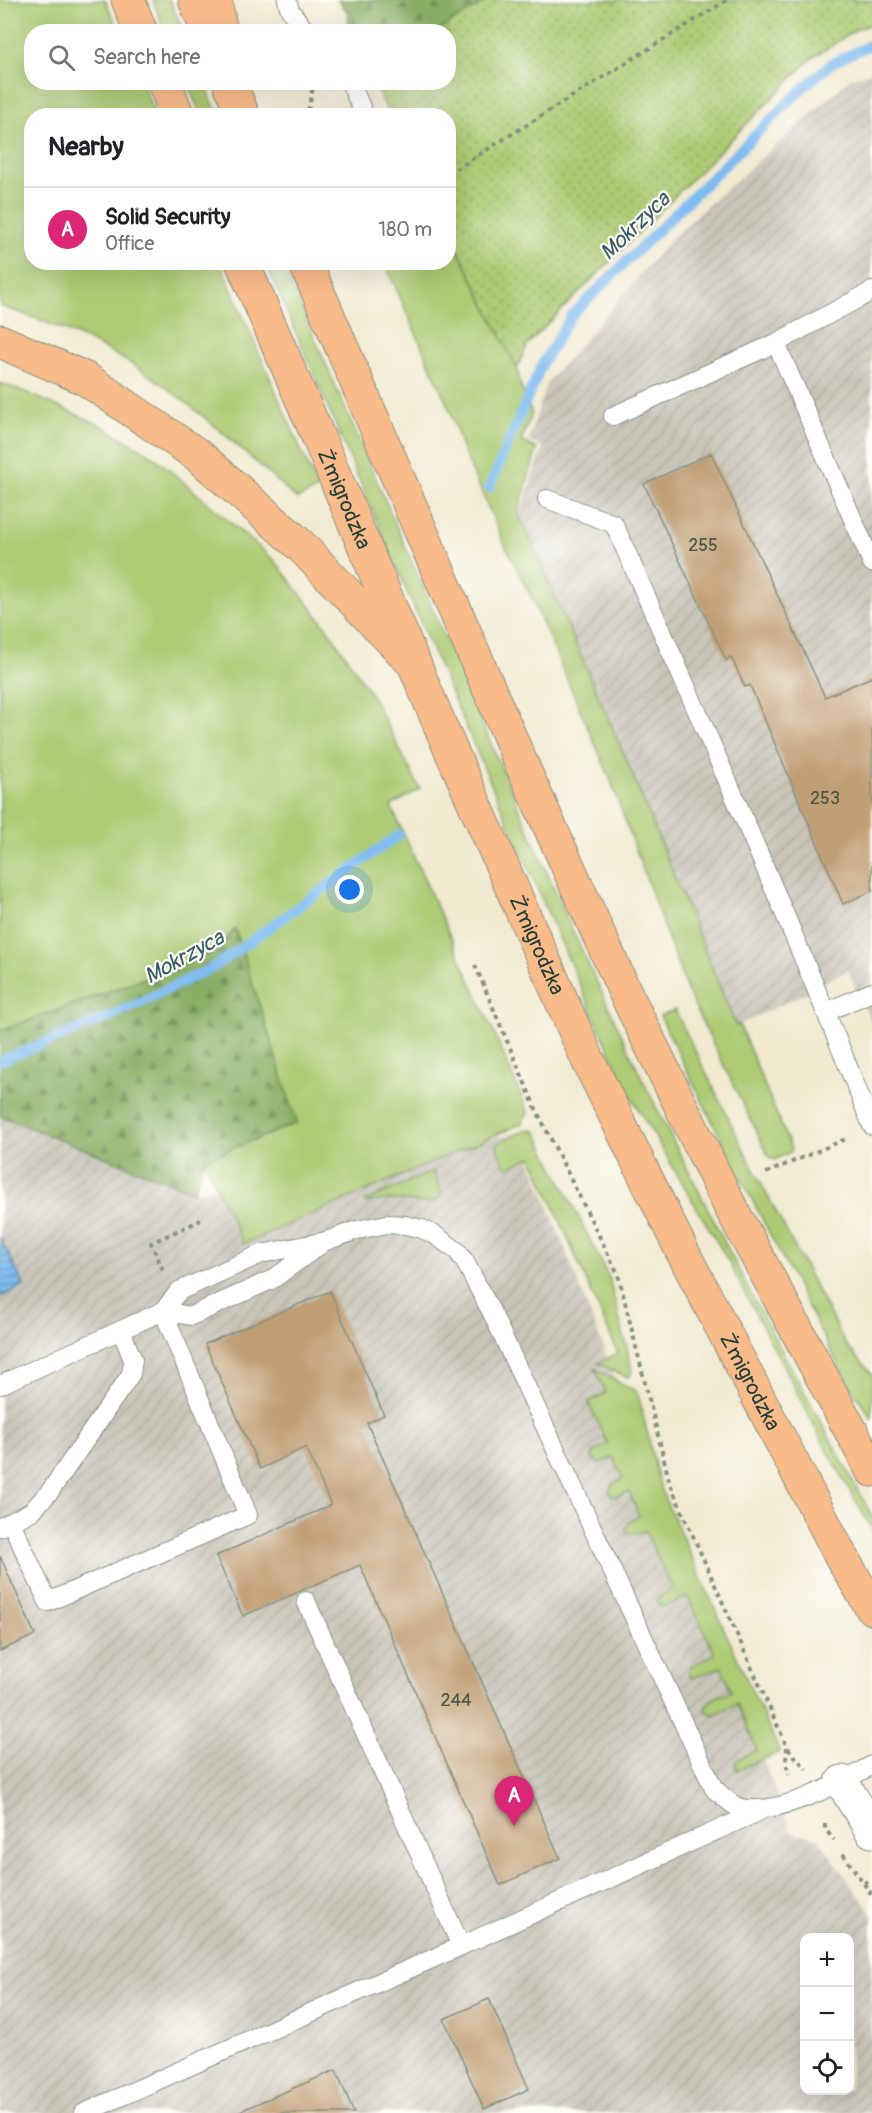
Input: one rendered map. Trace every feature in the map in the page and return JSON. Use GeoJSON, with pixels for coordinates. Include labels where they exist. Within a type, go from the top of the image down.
{"type":"FeatureCollection","features":[{"type":"Feature","properties":{"kind":"main road"},"geometry":{"type":"LineString","coordinates":[[128,0],[138,24]]}},
{"type":"Feature","properties":{"kind":"main road"},"geometry":{"type":"LineString","coordinates":[[195,0],[205,24]]}},
{"type":"Feature","properties":{"kind":"main road"},"geometry":{"type":"LineString","coordinates":[[215,0],[220,24]]}},
{"type":"Feature","properties":{"kind":"main road"},"geometry":{"type":"LineString","coordinates":[[167,90],[175,108]]}},
{"type":"Feature","properties":{"kind":"main road","name":"Żmigrodzka"},"geometry":{"type":"LineString","coordinates":[[245,270],[588,1060],[681,1249],[843,1560],[872,1608]]}},
{"type":"Feature","properties":{"kind":"main road"},"geometry":{"type":"LineString","coordinates":[[308,270],[521,763],[624,990],[730,1206],[872,1470]]}},
{"type":"Feature","properties":{"kind":"main road"},"geometry":{"type":"LineString","coordinates":[[0,341],[86,379],[199,456],[300,545],[415,665]]}},
{"type":"Feature","properties":{"kind":"street"},"geometry":{"type":"LineString","coordinates":[[842,1782],[872,1831]]}},
{"type":"Feature","properties":{"kind":"lane"},"geometry":{"type":"LineString","coordinates":[[287,0],[290,10],[300,24]]}},
{"type":"Feature","properties":{"kind":"lane"},"geometry":{"type":"LineString","coordinates":[[354,90],[361,108]]}},
{"type":"Feature","properties":{"kind":"lane"},"geometry":{"type":"LineString","coordinates":[[613,416],[776,343],[872,291]]}},
{"type":"Feature","properties":{"kind":"lane"},"geometry":{"type":"LineString","coordinates":[[776,343],[872,563]]}},
{"type":"Feature","properties":{"kind":"lane"},"geometry":{"type":"LineString","coordinates":[[547,499],[614,524],[711,741],[826,1012],[867,1097],[872,1126]]}},
{"type":"Feature","properties":{"kind":"lane"},"geometry":{"type":"LineString","coordinates":[[826,1012],[872,992]]}},
{"type":"Feature","properties":{"kind":"lane"},"geometry":{"type":"LineString","coordinates":[[0,1385],[163,1311],[179,1291],[261,1254],[326,1241],[357,1230],[387,1224],[405,1225],[435,1235],[457,1251],[492,1313],[714,1789],[738,1808],[763,1809],[780,1806],[842,1782],[872,1765]]}},
{"type":"Feature","properties":{"kind":"lane"},"geometry":{"type":"LineString","coordinates":[[163,1311],[191,1316],[273,1279],[326,1241]]}},
{"type":"Feature","properties":{"kind":"lane"},"geometry":{"type":"LineString","coordinates":[[121,1330],[133,1360],[131,1374],[51,1490],[32,1511],[6,1524],[48,1602],[248,1515],[163,1311]]}},
{"type":"Feature","properties":{"kind":"lane"},"geometry":{"type":"LineString","coordinates":[[306,1601],[460,1946]]}},
{"type":"Feature","properties":{"kind":"lane"},"geometry":{"type":"LineString","coordinates":[[84,2113],[763,1809]]}},
{"type":"Feature","properties":{"kind":"path"},"geometry":{"type":"LineString","coordinates":[[456,169],[727,0]]}},
{"type":"Feature","properties":{"kind":"path"},"geometry":{"type":"LineString","coordinates":[[309,108],[313,90]]}},
{"type":"Feature","properties":{"kind":"path"},"geometry":{"type":"LineString","coordinates":[[475,965],[536,1107],[618,1274],[670,1484],[787,1746],[808,1772]]}},
{"type":"Feature","properties":{"kind":"path"},"geometry":{"type":"LineString","coordinates":[[766,1173],[850,1137]]}},
{"type":"Feature","properties":{"kind":"path"},"geometry":{"type":"LineString","coordinates":[[176,1295],[151,1243],[201,1220]]}},
{"type":"Feature","properties":{"kind":"path"},"geometry":{"type":"LineString","coordinates":[[787,1746],[786,1762],[790,1779]]}},
{"type":"Feature","properties":{"kind":"path"},"geometry":{"type":"LineString","coordinates":[[872,1879],[864,1883],[872,1895]]}},
{"type":"Feature","properties":{"kind":"shaded area"},"geometry":{"type":"Polygon","coordinates":[[[872,71],[872,1023],[848,970],[736,1026],[520,513],[543,447],[528,441],[547,383],[673,237],[850,79],[872,71]]]}},
{"type":"Feature","properties":{"kind":"shaded area"},"geometry":{"type":"Polygon","coordinates":[[[0,1116],[194,1192],[520,1133],[791,1831],[798,1835],[808,1835],[819,1839],[872,1914],[872,2113],[0,2113],[0,1116]]]}},
{"type":"Feature","properties":{"kind":"green space"},"geometry":{"type":"Polygon","coordinates":[[[0,0],[105,0],[116,24],[24,24],[24,90],[145,90],[153,108],[24,108],[24,270],[223,270],[318,489],[297,499],[206,419],[149,375],[115,354],[77,336],[0,306],[0,0]]]}},
{"type":"Feature","properties":{"kind":"green space"},"geometry":{"type":"Polygon","coordinates":[[[153,0],[170,0],[180,24],[162,24],[153,0]]]}},
{"type":"Feature","properties":{"kind":"green space"},"geometry":{"type":"Polygon","coordinates":[[[338,0],[488,0],[450,24],[347,24],[349,14],[338,0]]]}},
{"type":"Feature","properties":{"kind":"green space"},"geometry":{"type":"Polygon","coordinates":[[[488,0],[872,0],[872,24],[857,29],[812,58],[528,344],[517,368],[456,246],[456,108],[386,108],[377,90],[456,90],[456,24],[449,24],[488,0]]]}},
{"type":"Feature","properties":{"kind":"green space"},"geometry":{"type":"Polygon","coordinates":[[[190,90],[207,90],[215,108],[198,108],[190,90]]]}},
{"type":"Feature","properties":{"kind":"green space"},"geometry":{"type":"Polygon","coordinates":[[[456,246],[517,368],[520,384],[532,414],[521,441],[537,449],[518,512],[628,764],[736,1026],[739,1024],[792,1151],[775,1160],[769,1157],[688,993],[609,776],[533,601],[505,545],[462,448],[451,413],[388,270],[456,270],[456,246]]]}},
{"type":"Feature","properties":{"kind":"green space"},"geometry":{"type":"Polygon","coordinates":[[[269,270],[285,270],[569,923],[648,1091],[751,1294],[872,1516],[872,1530],[825,1446],[726,1257],[630,1095],[430,645],[269,270]]]}},
{"type":"Feature","properties":{"kind":"green space"},"geometry":{"type":"Polygon","coordinates":[[[0,383],[100,425],[153,456],[274,560],[327,628],[371,694],[420,789],[391,806],[528,1112],[521,1124],[243,1244],[204,1160],[235,928],[218,951],[0,1031],[0,383]]]}},
{"type":"Feature","properties":{"kind":"green space"},"geometry":{"type":"Polygon","coordinates":[[[235,928],[297,1123],[204,1160],[194,1192],[0,1116],[0,1031],[218,951],[235,928]]]}},
{"type":"Feature","properties":{"kind":"green space"},"geometry":{"type":"Polygon","coordinates":[[[675,1010],[752,1166],[846,1345],[872,1374],[872,1418],[851,1386],[823,1335],[660,1016],[675,1010]]]}},
{"type":"Feature","properties":{"kind":"green space"},"geometry":{"type":"Polygon","coordinates":[[[527,1129],[536,1131],[609,1278],[630,1360],[632,1371],[630,1376],[626,1377],[598,1363],[618,1353],[532,1157],[511,1166],[505,1166],[496,1144],[527,1129]]]}},
{"type":"Feature","properties":{"kind":"green space"},"geometry":{"type":"Polygon","coordinates":[[[433,1171],[442,1195],[432,1202],[380,1200],[366,1203],[365,1201],[433,1171]]]}},
{"type":"Feature","properties":{"kind":"green space"},"geometry":{"type":"Polygon","coordinates":[[[595,1369],[638,1394],[659,1482],[666,1501],[780,1752],[737,1770],[735,1763],[739,1759],[757,1750],[737,1704],[713,1715],[705,1710],[711,1700],[731,1691],[721,1667],[692,1678],[689,1676],[690,1667],[715,1654],[688,1597],[662,1607],[658,1604],[657,1599],[672,1588],[645,1530],[635,1534],[628,1533],[626,1530],[629,1521],[639,1516],[629,1492],[612,1496],[609,1492],[613,1484],[623,1478],[613,1457],[600,1463],[592,1457],[594,1452],[608,1444],[588,1402],[606,1393],[595,1369]]]}},
{"type":"Feature","properties":{"kind":"water"},"geometry":{"type":"Polygon","coordinates":[[[0,1237],[24,1286],[0,1297],[0,1237]]]}},
{"type":"Feature","properties":{"kind":"building"},"geometry":{"type":"Polygon","coordinates":[[[711,453],[825,697],[872,677],[872,891],[843,904],[750,685],[745,687],[731,657],[726,660],[644,484],[711,453]]]}},
{"type":"Feature","properties":{"kind":"building"},"geometry":{"type":"Polygon","coordinates":[[[330,1291],[384,1415],[367,1423],[560,1858],[500,1885],[360,1565],[243,1616],[216,1556],[331,1505],[306,1447],[260,1469],[205,1344],[330,1291]]]}},
{"type":"Feature","properties":{"kind":"building"},"geometry":{"type":"Polygon","coordinates":[[[0,1556],[35,1635],[0,1651],[0,1556]]]}},
{"type":"Feature","properties":{"kind":"building"},"geometry":{"type":"Polygon","coordinates":[[[489,1999],[529,2089],[484,2109],[444,2019],[489,1999]]]}},
{"type":"Feature","properties":{"kind":"building"},"geometry":{"type":"Polygon","coordinates":[[[336,2070],[354,2113],[235,2113],[336,2070]]]}},
{"type":"Feature","properties":{"kind":"waterway","name":"Mokrzyca"},"geometry":{"type":"LineString","coordinates":[[489,488],[542,364],[572,315],[802,89],[832,63],[872,44]]}},
{"type":"Feature","properties":{"kind":"waterway","name":"Mokrzyca"},"geometry":{"type":"LineString","coordinates":[[0,1061],[109,1017],[214,967],[399,835]]}},
{"type":"Feature","properties":{"kind":"place","name":"Solid Security"},"geometry":{"type":"Point","coordinates":[514,1826]}}]}
